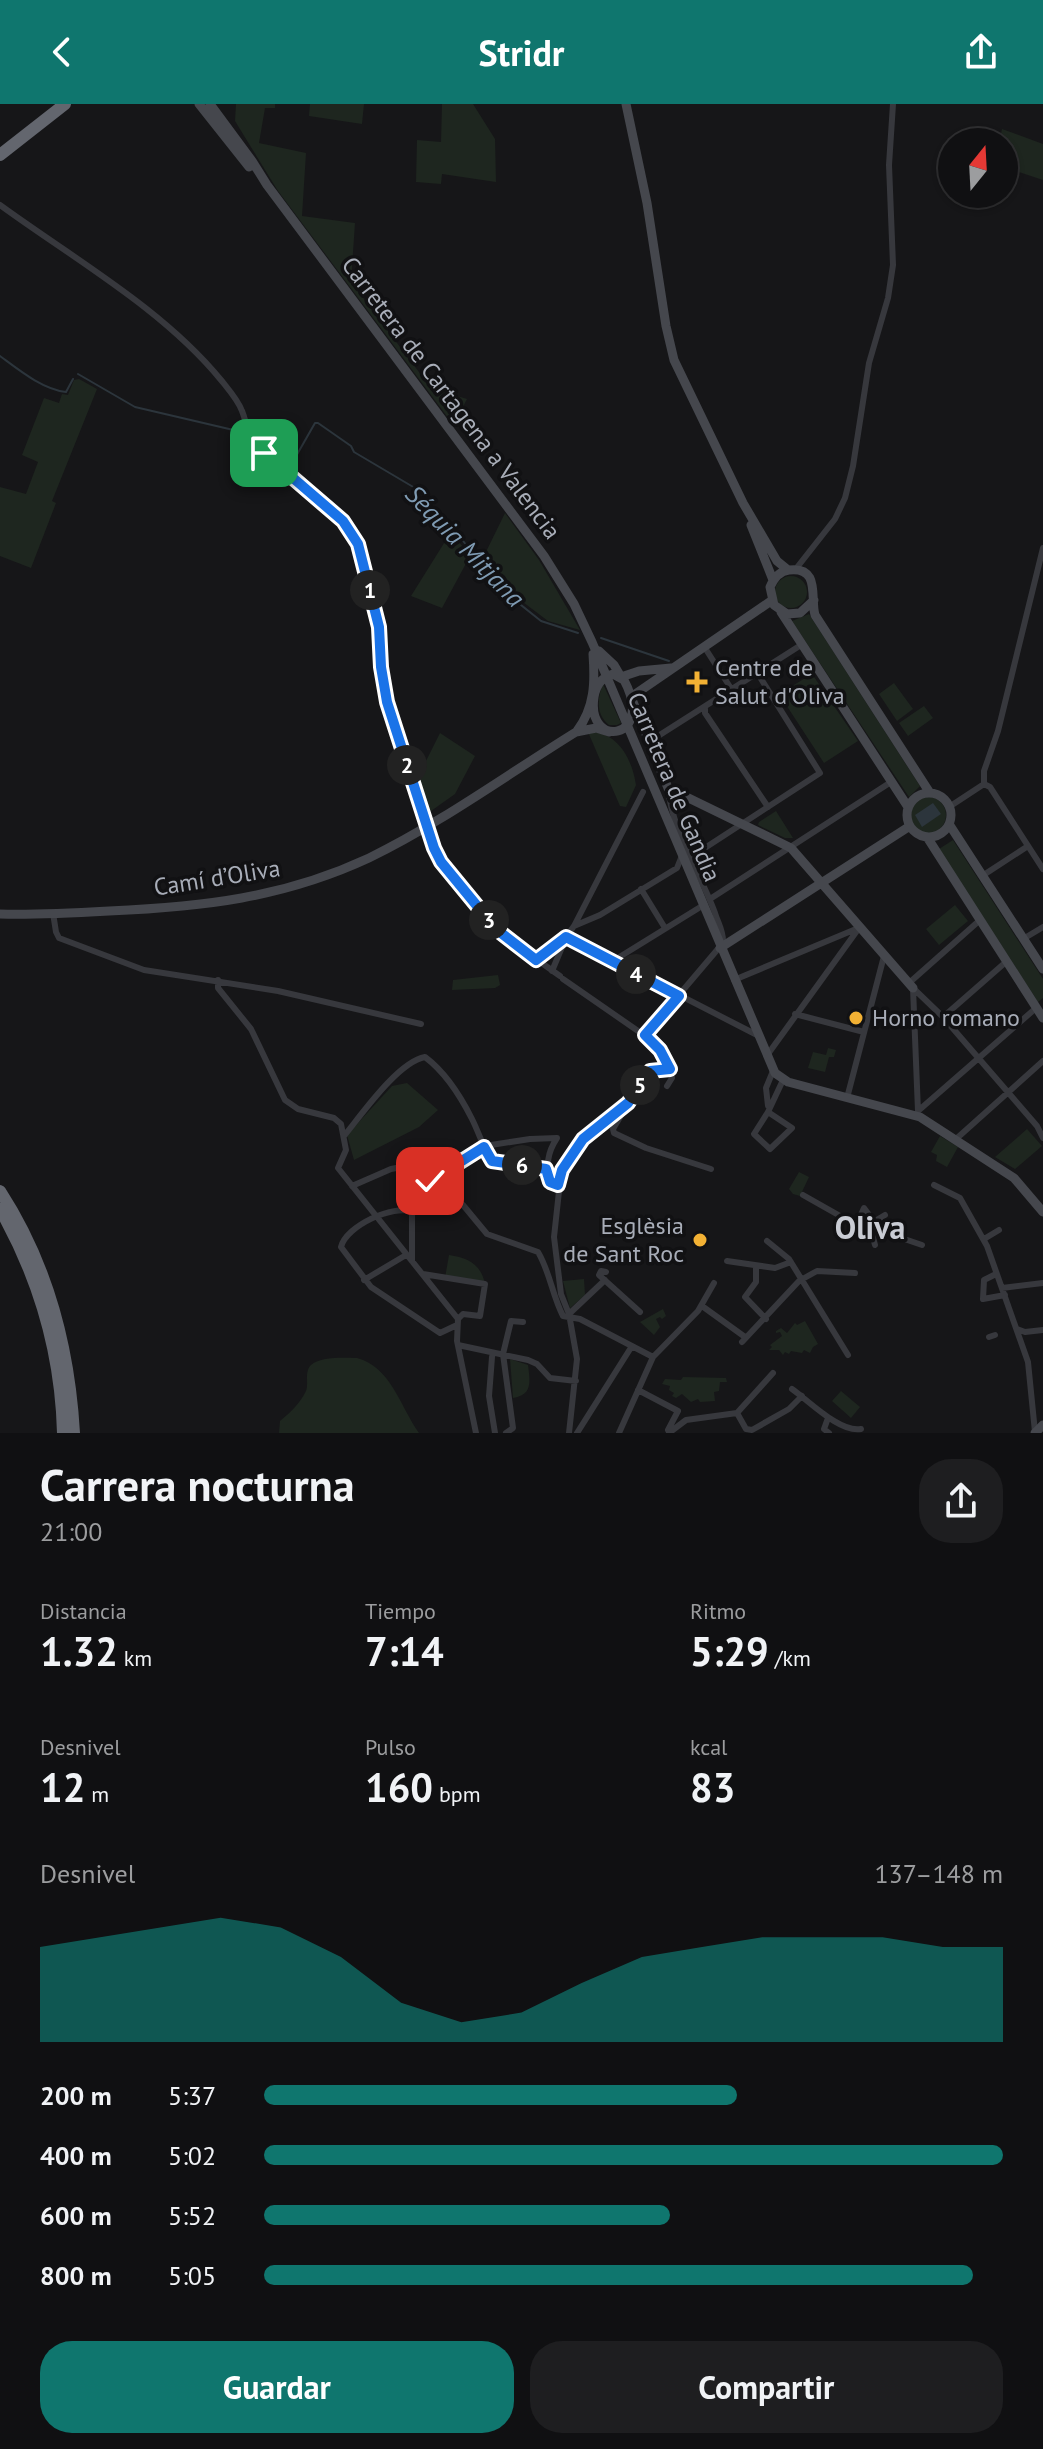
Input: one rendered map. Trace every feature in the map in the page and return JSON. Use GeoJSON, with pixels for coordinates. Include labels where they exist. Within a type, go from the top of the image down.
{"type":"FeatureCollection","features":[{"type":"Feature","properties":{"kind":"highway"},"geometry":{"type":"LineString","coordinates":[[0,155],[63,106]]}},
{"type":"Feature","properties":{"kind":"highway"},"geometry":{"type":"LineString","coordinates":[[0,1191],[31,1245],[61,1330],[74,1433]]}},
{"type":"Feature","properties":{"kind":"highway"},"geometry":{"type":"LineString","coordinates":[[0,1209],[27,1261],[43,1308],[59,1382],[63,1433]]}},
{"type":"Feature","properties":{"kind":"street","name":"Carretera de Cartagena a Valencia"},"geometry":{"type":"LineString","coordinates":[[199,104],[255,175],[267,185]]}},
{"type":"Feature","properties":{"kind":"street","name":"Carretera de Cartagena a Valencia"},"geometry":{"type":"LineString","coordinates":[[210,104],[544,556],[574,604],[592,642]]}},
{"type":"Feature","properties":{"kind":"street"},"geometry":{"type":"LineString","coordinates":[[626,104],[647,203],[672,355],[743,503],[773,580]]}},
{"type":"Feature","properties":{"kind":"street"},"geometry":{"type":"LineString","coordinates":[[893,104],[889,165],[893,265],[888,298],[869,363],[845,498],[835,519],[791,570],[773,580],[770,587],[771,601],[908,807]]}},
{"type":"Feature","properties":{"kind":"street"},"geometry":{"type":"LineString","coordinates":[[0,205],[111,284],[188,344],[241,408],[249,436],[255,445],[327,506],[351,532],[358,544],[379,627],[387,702],[441,862],[496,929],[645,1035],[660,1050],[670,1069],[672,1078],[667,1086]]}},
{"type":"Feature","properties":{"kind":"street"},"geometry":{"type":"LineString","coordinates":[[743,503],[777,561],[807,575],[811,580],[815,615],[930,793]]}},
{"type":"Feature","properties":{"kind":"street"},"geometry":{"type":"LineString","coordinates":[[984,784],[984,771],[998,731],[1043,548]]}},
{"type":"Feature","properties":{"kind":"street"},"geometry":{"type":"LineString","coordinates":[[781,612],[800,613],[814,600]]}},
{"type":"Feature","properties":{"kind":"street"},"geometry":{"type":"LineString","coordinates":[[631,697],[771,601]]}},
{"type":"Feature","properties":{"kind":"street"},"geometry":{"type":"LineString","coordinates":[[592,642],[621,677],[668,788],[791,848],[884,956],[943,1017],[1037,1126],[1043,1138]]}},
{"type":"Feature","properties":{"kind":"street"},"geometry":{"type":"LineString","coordinates":[[592,642],[595,716],[609,732]]}},
{"type":"Feature","properties":{"kind":"street","name":"Carretera de Gandia"},"geometry":{"type":"LineString","coordinates":[[592,642],[706,903],[766,1058],[781,1084]]}},
{"type":"Feature","properties":{"kind":"street"},"geometry":{"type":"LineString","coordinates":[[655,738],[705,709],[801,645]]}},
{"type":"Feature","properties":{"kind":"street"},"geometry":{"type":"LineString","coordinates":[[705,648],[732,690]]}},
{"type":"Feature","properties":{"kind":"street"},"geometry":{"type":"LineString","coordinates":[[576,732],[586,717],[598,684],[606,677],[666,669],[679,664]]}},
{"type":"Feature","properties":{"kind":"street"},"geometry":{"type":"LineString","coordinates":[[614,665],[639,671]]}},
{"type":"Feature","properties":{"kind":"street"},"geometry":{"type":"LineString","coordinates":[[574,926],[600,915],[677,868],[686,858],[820,773],[758,674]]}},
{"type":"Feature","properties":{"kind":"street"},"geometry":{"type":"LineString","coordinates":[[576,732],[591,728],[620,732],[627,727],[631,716],[631,697]]}},
{"type":"Feature","properties":{"kind":"street"},"geometry":{"type":"LineString","coordinates":[[705,709],[768,807]]}},
{"type":"Feature","properties":{"kind":"street","name":"Camí d’Oliva"},"geometry":{"type":"LineString","coordinates":[[0,914],[187,908],[270,893],[334,873],[427,826],[576,732]]}},
{"type":"Feature","properties":{"kind":"street"},"geometry":{"type":"LineString","coordinates":[[613,961],[891,782]]}},
{"type":"Feature","properties":{"kind":"street"},"geometry":{"type":"LineString","coordinates":[[949,807],[984,784]]}},
{"type":"Feature","properties":{"kind":"street"},"geometry":{"type":"LineString","coordinates":[[984,784],[990,787],[1043,869]]}},
{"type":"Feature","properties":{"kind":"street","name":"Carretera de Gandia"},"geometry":{"type":"LineString","coordinates":[[668,788],[686,858]]}},
{"type":"Feature","properties":{"kind":"street"},"geometry":{"type":"LineString","coordinates":[[552,971],[566,937],[643,792]]}},
{"type":"Feature","properties":{"kind":"street"},"geometry":{"type":"LineString","coordinates":[[949,824],[941,833],[927,837],[919,835],[910,826],[906,815],[908,807],[918,795],[930,793],[941,797],[949,807],[949,824],[1043,969]]}},
{"type":"Feature","properties":{"kind":"street"},"geometry":{"type":"LineString","coordinates":[[645,1035],[723,945],[910,826]]}},
{"type":"Feature","properties":{"kind":"street"},"geometry":{"type":"LineString","coordinates":[[918,1114],[978,1059],[1042,1013],[927,837]]}},
{"type":"Feature","properties":{"kind":"street"},"geometry":{"type":"LineString","coordinates":[[1031,850],[1043,855]]}},
{"type":"Feature","properties":{"kind":"street"},"geometry":{"type":"LineString","coordinates":[[982,876],[1031,850]]}},
{"type":"Feature","properties":{"kind":"street"},"geometry":{"type":"LineString","coordinates":[[641,889],[665,928]]}},
{"type":"Feature","properties":{"kind":"street"},"geometry":{"type":"LineString","coordinates":[[53,913],[56,932],[63,940],[144,970],[301,995],[421,1024]]}},
{"type":"Feature","properties":{"kind":"street"},"geometry":{"type":"LineString","coordinates":[[918,1114],[911,985],[980,920]]}},
{"type":"Feature","properties":{"kind":"street"},"geometry":{"type":"LineString","coordinates":[[1023,939],[1043,927]]}},
{"type":"Feature","properties":{"kind":"street"},"geometry":{"type":"LineString","coordinates":[[734,980],[859,928]]}},
{"type":"Feature","properties":{"kind":"street"},"geometry":{"type":"LineString","coordinates":[[766,1058],[859,928]]}},
{"type":"Feature","properties":{"kind":"street"},"geometry":{"type":"LineString","coordinates":[[839,936],[846,946]]}},
{"type":"Feature","properties":{"kind":"street"},"geometry":{"type":"LineString","coordinates":[[536,960],[566,937]]}},
{"type":"Feature","properties":{"kind":"street"},"geometry":{"type":"LineString","coordinates":[[566,937],[757,1035]]}},
{"type":"Feature","properties":{"kind":"street"},"geometry":{"type":"LineString","coordinates":[[847,1098],[884,956]]}},
{"type":"Feature","properties":{"kind":"street"},"geometry":{"type":"LineString","coordinates":[[943,1017],[1007,961]]}},
{"type":"Feature","properties":{"kind":"street"},"geometry":{"type":"LineString","coordinates":[[218,980],[218,988],[255,1035],[285,1100],[298,1109],[334,1118],[341,1124],[346,1150],[338,1168],[457,1322],[458,1345],[476,1433]]}},
{"type":"Feature","properties":{"kind":"street"},"geometry":{"type":"LineString","coordinates":[[795,1014],[864,1032]]}},
{"type":"Feature","properties":{"kind":"street"},"geometry":{"type":"LineString","coordinates":[[344,1136],[393,1077],[424,1057],[450,1083],[492,1161],[546,1169]]}},
{"type":"Feature","properties":{"kind":"street"},"geometry":{"type":"LineString","coordinates":[[956,1139],[1043,1061]]}},
{"type":"Feature","properties":{"kind":"street"},"geometry":{"type":"LineString","coordinates":[[670,1069],[650,1071],[628,1103],[613,1129],[614,1133],[650,1149],[711,1169]]}},
{"type":"Feature","properties":{"kind":"street"},"geometry":{"type":"LineString","coordinates":[[768,1110],[767,1085],[773,1071]]}},
{"type":"Feature","properties":{"kind":"street"},"geometry":{"type":"LineString","coordinates":[[768,1110],[792,1128],[770,1149],[754,1134],[781,1084]]}},
{"type":"Feature","properties":{"kind":"street"},"geometry":{"type":"LineString","coordinates":[[767,1085],[781,1084],[918,1114],[1014,1178],[1043,1212]]}},
{"type":"Feature","properties":{"kind":"street"},"geometry":{"type":"LineString","coordinates":[[569,1433],[577,1352],[561,1294],[554,1237],[558,1185],[562,1170],[583,1139],[628,1103]]}},
{"type":"Feature","properties":{"kind":"street"},"geometry":{"type":"LineString","coordinates":[[1037,1126],[1043,1120]]}},
{"type":"Feature","properties":{"kind":"street"},"geometry":{"type":"LineString","coordinates":[[412,1261],[413,1212],[424,1189],[432,1179],[470,1154],[494,1144],[557,1138],[546,1169],[550,1182],[558,1185]]}},
{"type":"Feature","properties":{"kind":"street"},"geometry":{"type":"LineString","coordinates":[[352,1186],[391,1169],[470,1154]]}},
{"type":"Feature","properties":{"kind":"street"},"geometry":{"type":"LineString","coordinates":[[934,1185],[958,1197],[984,1239],[1029,1368],[1038,1430]]}},
{"type":"Feature","properties":{"kind":"street"},"geometry":{"type":"LineString","coordinates":[[424,1189],[458,1201],[485,1233],[539,1254],[549,1273],[562,1315],[580,1319],[653,1357]]}},
{"type":"Feature","properties":{"kind":"street"},"geometry":{"type":"LineString","coordinates":[[803,1195],[872,1234],[875,1247],[881,1231]]}},
{"type":"Feature","properties":{"kind":"street"},"geometry":{"type":"LineString","coordinates":[[413,1212],[405,1210],[375,1215],[341,1245],[364,1280],[376,1291],[440,1333],[463,1314],[480,1316],[485,1284],[422,1273]]}},
{"type":"Feature","properties":{"kind":"street"},"geometry":{"type":"LineString","coordinates":[[885,1215],[875,1221],[881,1231],[922,1245]]}},
{"type":"Feature","properties":{"kind":"street"},"geometry":{"type":"LineString","coordinates":[[984,1239],[999,1230]]}},
{"type":"Feature","properties":{"kind":"street"},"geometry":{"type":"LineString","coordinates":[[767,1241],[791,1262],[848,1355]]}},
{"type":"Feature","properties":{"kind":"street"},"geometry":{"type":"LineString","coordinates":[[364,1280],[413,1246]]}},
{"type":"Feature","properties":{"kind":"street"},"geometry":{"type":"LineString","coordinates":[[727,1261],[779,1268],[791,1262]]}},
{"type":"Feature","properties":{"kind":"street"},"geometry":{"type":"LineString","coordinates":[[756,1266],[756,1282],[745,1297],[766,1319]]}},
{"type":"Feature","properties":{"kind":"street"},"geometry":{"type":"LineString","coordinates":[[702,1306],[744,1340],[802,1280],[817,1271],[855,1273]]}},
{"type":"Feature","properties":{"kind":"street"},"geometry":{"type":"LineString","coordinates":[[996,1274],[984,1280],[983,1299],[1043,1283]]}},
{"type":"Feature","properties":{"kind":"street"},"geometry":{"type":"LineString","coordinates":[[569,1316],[605,1276],[640,1312]]}},
{"type":"Feature","properties":{"kind":"street"},"geometry":{"type":"LineString","coordinates":[[619,1433],[653,1357],[702,1306],[714,1283]]}},
{"type":"Feature","properties":{"kind":"street"},"geometry":{"type":"LineString","coordinates":[[506,1433],[513,1428],[503,1354],[511,1321],[523,1322]]}},
{"type":"Feature","properties":{"kind":"street"},"geometry":{"type":"LineString","coordinates":[[1017,1329],[1025,1332],[1043,1330]]}},
{"type":"Feature","properties":{"kind":"street"},"geometry":{"type":"LineString","coordinates":[[458,1345],[532,1361],[550,1378],[576,1381]]}},
{"type":"Feature","properties":{"kind":"street"},"geometry":{"type":"LineString","coordinates":[[577,1433],[632,1346]]}},
{"type":"Feature","properties":{"kind":"street"},"geometry":{"type":"LineString","coordinates":[[492,1357],[489,1396],[495,1433]]}},
{"type":"Feature","properties":{"kind":"street"},"geometry":{"type":"LineString","coordinates":[[668,1433],[686,1420],[737,1413],[773,1373]]}},
{"type":"Feature","properties":{"kind":"street"},"geometry":{"type":"LineString","coordinates":[[792,1389],[844,1430],[851,1432],[861,1429]]}},
{"type":"Feature","properties":{"kind":"street"},"geometry":{"type":"LineString","coordinates":[[638,1390],[678,1411],[668,1433]]}},
{"type":"Feature","properties":{"kind":"street"},"geometry":{"type":"LineString","coordinates":[[737,1413],[746,1429],[752,1430],[789,1409],[802,1396]]}},
{"type":"Feature","properties":{"kind":"street"},"geometry":{"type":"LineString","coordinates":[[828,1418],[824,1429],[829,1433]]}},
{"type":"Feature","properties":{"kind":"shaded area"},"geometry":{"type":"Polygon","coordinates":[[[236,104],[275,104],[275,108],[265,108],[259,143],[306,153],[302,216],[355,223],[351,282],[431,388],[467,399],[455,422],[452,423],[278,191],[235,121],[236,104]]]}},
{"type":"Feature","properties":{"kind":"shaded area"},"geometry":{"type":"Polygon","coordinates":[[[310,104],[364,104],[362,124],[309,116],[310,104]]]}},
{"type":"Feature","properties":{"kind":"shaded area"},"geometry":{"type":"Polygon","coordinates":[[[442,104],[473,104],[495,139],[496,182],[442,174],[441,184],[416,182],[417,140],[441,142],[442,104]]]}},
{"type":"Feature","properties":{"kind":"shaded area"},"geometry":{"type":"Polygon","coordinates":[[[1018,135],[1043,144],[1043,180],[1018,172],[1018,135]]]}},
{"type":"Feature","properties":{"kind":"shaded area"},"geometry":{"type":"Polygon","coordinates":[[[79,379],[97,389],[52,501],[56,503],[31,568],[0,556],[0,487],[26,494],[38,462],[22,455],[44,398],[59,403],[62,394],[68,395],[74,380],[79,379]]]}},
{"type":"Feature","properties":{"kind":"shaded area"},"geometry":{"type":"Polygon","coordinates":[[[505,513],[539,560],[580,630],[548,621],[515,596],[482,560],[505,513]]]}},
{"type":"Feature","properties":{"kind":"shaded area"},"geometry":{"type":"Polygon","coordinates":[[[451,532],[470,556],[442,608],[411,596],[451,532]]]}},
{"type":"Feature","properties":{"kind":"shaded area"},"geometry":{"type":"Polygon","coordinates":[[[791,576],[803,580],[807,592],[803,604],[791,608],[779,604],[775,592],[779,580],[791,576]]]}},
{"type":"Feature","properties":{"kind":"shaded area"},"geometry":{"type":"Polygon","coordinates":[[[809,614],[920,786],[909,797],[792,621],[809,614]]]}},
{"type":"Feature","properties":{"kind":"shaded area"},"geometry":{"type":"Polygon","coordinates":[[[812,674],[858,741],[824,763],[779,694],[812,674]]]}},
{"type":"Feature","properties":{"kind":"shaded area"},"geometry":{"type":"Polygon","coordinates":[[[894,683],[913,709],[897,721],[879,694],[894,683]]]}},
{"type":"Feature","properties":{"kind":"shaded area"},"geometry":{"type":"Polygon","coordinates":[[[603,684],[621,723],[617,725],[609,725],[600,711],[603,684]]]}},
{"type":"Feature","properties":{"kind":"shaded area"},"geometry":{"type":"Polygon","coordinates":[[[924,706],[933,718],[908,736],[899,723],[924,706]]]}},
{"type":"Feature","properties":{"kind":"shaded area"},"geometry":{"type":"Polygon","coordinates":[[[588,732],[608,736],[627,757],[636,785],[626,807],[620,806],[588,732]]]}},
{"type":"Feature","properties":{"kind":"shaded area"},"geometry":{"type":"Polygon","coordinates":[[[440,733],[475,756],[455,794],[431,811],[423,804],[417,779],[440,733]]]}},
{"type":"Feature","properties":{"kind":"shaded area"},"geometry":{"type":"Polygon","coordinates":[[[928,797],[941,802],[946,815],[941,828],[928,833],[915,828],[910,815],[915,802],[928,797]]]}},
{"type":"Feature","properties":{"kind":"shaded area"},"geometry":{"type":"Polygon","coordinates":[[[933,803],[941,814],[922,827],[915,815],[933,803]]]}},
{"type":"Feature","properties":{"kind":"shaded area"},"geometry":{"type":"Polygon","coordinates":[[[776,811],[793,838],[785,838],[758,825],[776,811]]]}},
{"type":"Feature","properties":{"kind":"shaded area"},"geometry":{"type":"Polygon","coordinates":[[[953,840],[1043,979],[1043,998],[1038,1002],[939,849],[953,840]]]}},
{"type":"Feature","properties":{"kind":"shaded area"},"geometry":{"type":"Polygon","coordinates":[[[955,905],[968,921],[939,945],[926,929],[955,905]]]}},
{"type":"Feature","properties":{"kind":"shaded area"},"geometry":{"type":"Polygon","coordinates":[[[498,975],[500,985],[495,988],[452,990],[453,980],[498,975]]]}},
{"type":"Feature","properties":{"kind":"shaded area"},"geometry":{"type":"Polygon","coordinates":[[[828,1048],[836,1050],[834,1057],[829,1057],[825,1072],[808,1068],[813,1052],[826,1055],[828,1048]]]}},
{"type":"Feature","properties":{"kind":"shaded area"},"geometry":{"type":"Polygon","coordinates":[[[407,1083],[438,1110],[419,1127],[354,1160],[347,1135],[392,1086],[407,1083]]]}},
{"type":"Feature","properties":{"kind":"shaded area"},"geometry":{"type":"Polygon","coordinates":[[[1027,1129],[1042,1146],[1015,1169],[995,1157],[1027,1129]]]}},
{"type":"Feature","properties":{"kind":"shaded area"},"geometry":{"type":"Polygon","coordinates":[[[940,1136],[958,1147],[947,1167],[936,1161],[937,1155],[931,1152],[940,1136]]]}},
{"type":"Feature","properties":{"kind":"shaded area"},"geometry":{"type":"Polygon","coordinates":[[[799,1172],[809,1177],[800,1196],[789,1189],[799,1172]]]}},
{"type":"Feature","properties":{"kind":"shaded area"},"geometry":{"type":"Polygon","coordinates":[[[449,1255],[473,1263],[485,1284],[445,1278],[449,1255]]]}},
{"type":"Feature","properties":{"kind":"shaded area"},"geometry":{"type":"Polygon","coordinates":[[[584,1279],[585,1295],[570,1308],[563,1281],[584,1279]]]}},
{"type":"Feature","properties":{"kind":"shaded area"},"geometry":{"type":"Polygon","coordinates":[[[663,1309],[666,1316],[656,1319],[660,1327],[654,1335],[640,1322],[663,1309]]]}},
{"type":"Feature","properties":{"kind":"shaded area"},"geometry":{"type":"Polygon","coordinates":[[[805,1321],[818,1344],[810,1353],[804,1350],[802,1353],[785,1352],[783,1355],[779,1350],[769,1350],[770,1345],[782,1336],[776,1331],[781,1328],[787,1333],[795,1323],[805,1321]]]}},
{"type":"Feature","properties":{"kind":"shaded area"},"geometry":{"type":"Polygon","coordinates":[[[357,1358],[369,1363],[387,1379],[419,1433],[279,1433],[280,1421],[306,1391],[311,1365],[327,1359],[357,1358]]]}},
{"type":"Feature","properties":{"kind":"shaded area"},"geometry":{"type":"Polygon","coordinates":[[[510,1359],[528,1365],[529,1376],[527,1390],[513,1398],[510,1359]]]}},
{"type":"Feature","properties":{"kind":"shaded area"},"geometry":{"type":"Polygon","coordinates":[[[683,1377],[726,1378],[727,1382],[720,1382],[719,1391],[714,1392],[715,1401],[700,1402],[698,1399],[691,1402],[682,1394],[676,1398],[672,1396],[674,1393],[669,1390],[670,1386],[662,1384],[665,1379],[681,1380],[683,1377]]]}},
{"type":"Feature","properties":{"kind":"shaded area"},"geometry":{"type":"Polygon","coordinates":[[[841,1391],[860,1407],[851,1418],[832,1401],[841,1391]]]}},
{"type":"Feature","properties":{"kind":"waterway","name":"Séquia Mitjana"},"geometry":{"type":"LineString","coordinates":[[0,356],[31,378],[57,390],[66,392],[73,379]]}},
{"type":"Feature","properties":{"kind":"waterway","name":"Séquia Mitjana"},"geometry":{"type":"LineString","coordinates":[[78,374],[135,407],[242,432]]}},
{"type":"Feature","properties":{"kind":"waterway","name":"Séquia Mitjana"},"geometry":{"type":"LineString","coordinates":[[254,437],[283,464],[291,465],[315,423],[318,423],[351,446],[354,452],[420,491],[435,515],[456,532],[501,589],[541,621],[578,633]]}},
{"type":"Feature","properties":{"kind":"waterway","name":"Séquia Mitjana"},"geometry":{"type":"LineString","coordinates":[[601,638],[669,661]]}},
{"type":"Feature","properties":{"kind":"place","name":"Centre de Salut d'Oliva"},"geometry":{"type":"Point","coordinates":[697,682]}},
{"type":"Feature","properties":{"kind":"place","name":"Horno romano"},"geometry":{"type":"Point","coordinates":[856,1018]}},
{"type":"Feature","properties":{"kind":"place","name":"Esglèsia de Sant Roc"},"geometry":{"type":"Point","coordinates":[700,1240]}},
{"type":"Feature","properties":{"kind":"district","name":"Oliva"},"geometry":{"type":"Point","coordinates":[870,1228]}},
{"type":"Feature","properties":{"kind":"route"},"geometry":{"type":"LineString","coordinates":[[264,453],[343,521],[358,544],[379,627],[387,702],[441,862],[496,929],[536,960],[566,937],[679,996],[645,1035],[660,1050],[670,1069],[650,1071],[628,1103],[585,1137],[562,1170],[558,1185],[550,1182],[546,1169],[492,1161],[484,1147],[430,1181]]}}]}
